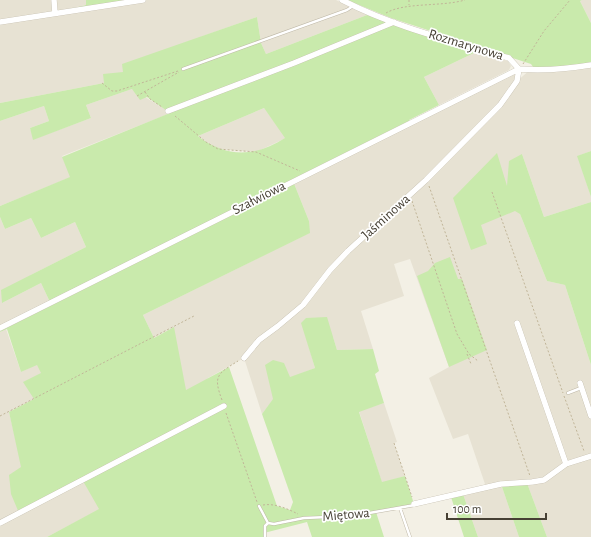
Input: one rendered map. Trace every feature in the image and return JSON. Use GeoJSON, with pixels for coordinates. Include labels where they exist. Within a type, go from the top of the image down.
{"type":"FeatureCollection","features":[{"type":"Feature","properties":{"kind":"street"},"geometry":{"type":"LineString","coordinates":[[54,0],[55,13]]}},
{"type":"Feature","properties":{"kind":"street"},"geometry":{"type":"LineString","coordinates":[[0,22],[143,0]]}},
{"type":"Feature","properties":{"kind":"street","name":"Rozmarynowa"},"geometry":{"type":"LineString","coordinates":[[342,0],[382,18],[509,58],[519,69],[570,69],[591,65]]}},
{"type":"Feature","properties":{"kind":"street"},"geometry":{"type":"LineString","coordinates":[[168,111],[294,63],[394,22]]}},
{"type":"Feature","properties":{"kind":"street","name":"Szałwiowa"},"geometry":{"type":"LineString","coordinates":[[0,328],[519,69]]}},
{"type":"Feature","properties":{"kind":"street","name":"Jaśminowa"},"geometry":{"type":"LineString","coordinates":[[244,358],[259,340],[303,305],[348,251],[426,180],[500,105],[517,81],[519,69]]}},
{"type":"Feature","properties":{"kind":"street"},"geometry":{"type":"LineString","coordinates":[[517,323],[566,464]]}},
{"type":"Feature","properties":{"kind":"street"},"geometry":{"type":"LineString","coordinates":[[581,386],[591,416]]}},
{"type":"Feature","properties":{"kind":"street"},"geometry":{"type":"LineString","coordinates":[[0,523],[224,406]]}},
{"type":"Feature","properties":{"kind":"street","name":"Miętowa"},"geometry":{"type":"LineString","coordinates":[[414,504],[423,504],[501,484],[532,482],[551,476],[566,464],[588,456]]}},
{"type":"Feature","properties":{"kind":"lane"},"geometry":{"type":"LineString","coordinates":[[183,69],[347,10],[353,6]]}},
{"type":"Feature","properties":{"kind":"lane"},"geometry":{"type":"LineString","coordinates":[[568,393],[581,386]]}},
{"type":"Feature","properties":{"kind":"lane","name":"Miętowa"},"geometry":{"type":"LineString","coordinates":[[268,522],[274,524],[304,518],[352,516],[423,504]]}},
{"type":"Feature","properties":{"kind":"lane"},"geometry":{"type":"LineString","coordinates":[[259,506],[268,522],[265,526],[265,537]]}},
{"type":"Feature","properties":{"kind":"lane"},"geometry":{"type":"LineString","coordinates":[[400,508],[410,537]]}},
{"type":"Feature","properties":{"kind":"path"},"geometry":{"type":"LineString","coordinates":[[409,0],[409,6]]}},
{"type":"Feature","properties":{"kind":"path"},"geometry":{"type":"LineString","coordinates":[[382,18],[393,9],[409,6],[453,4],[465,0]]}},
{"type":"Feature","properties":{"kind":"path"},"geometry":{"type":"LineString","coordinates":[[519,69],[544,31],[570,0]]}},
{"type":"Feature","properties":{"kind":"path"},"geometry":{"type":"LineString","coordinates":[[102,84],[112,91],[117,91],[183,69]]}},
{"type":"Feature","properties":{"kind":"path"},"geometry":{"type":"LineString","coordinates":[[137,96],[183,69]]}},
{"type":"Feature","properties":{"kind":"path"},"geometry":{"type":"LineString","coordinates":[[145,92],[150,99],[168,111],[206,142],[218,149],[256,152],[307,174]]}},
{"type":"Feature","properties":{"kind":"path"},"geometry":{"type":"LineString","coordinates":[[426,180],[532,482]]}},
{"type":"Feature","properties":{"kind":"path"},"geometry":{"type":"LineString","coordinates":[[492,192],[588,456]]}},
{"type":"Feature","properties":{"kind":"path"},"geometry":{"type":"LineString","coordinates":[[409,195],[456,334],[467,351],[478,361]]}},
{"type":"Feature","properties":{"kind":"path"},"geometry":{"type":"LineString","coordinates":[[0,416],[194,316]]}},
{"type":"Feature","properties":{"kind":"path"},"geometry":{"type":"LineString","coordinates":[[467,351],[471,364]]}},
{"type":"Feature","properties":{"kind":"path"},"geometry":{"type":"LineString","coordinates":[[244,358],[220,372],[217,377],[217,387],[259,506],[269,504],[290,510],[304,518]]}},
{"type":"Feature","properties":{"kind":"path"},"geometry":{"type":"LineString","coordinates":[[394,443],[414,504]]}},
{"type":"Feature","properties":{"kind":"shaded area"},"geometry":{"type":"Polygon","coordinates":[[[0,0],[86,0],[86,5],[60,11],[127,0],[336,0],[367,15],[266,54],[261,43],[257,17],[203,36],[123,72],[104,83],[0,103],[0,0]]]}},
{"type":"Feature","properties":{"kind":"shaded area"},"geometry":{"type":"Polygon","coordinates":[[[591,0],[591,23],[580,1],[591,0]]]}},
{"type":"Feature","properties":{"kind":"shaded area"},"geometry":{"type":"Polygon","coordinates":[[[476,52],[508,61],[511,66],[509,70],[439,105],[424,77],[476,52]]]}},
{"type":"Feature","properties":{"kind":"shaded area"},"geometry":{"type":"Polygon","coordinates":[[[591,65],[591,151],[578,156],[591,197],[591,202],[544,217],[522,154],[520,214],[547,281],[565,285],[591,365],[591,537],[547,537],[527,483],[501,484],[519,537],[478,537],[463,494],[486,487],[468,434],[453,439],[429,378],[449,367],[410,259],[394,264],[404,296],[361,311],[373,349],[337,350],[333,337],[302,323],[315,368],[290,378],[262,414],[244,358],[208,378],[163,476],[47,537],[0,537],[0,332],[6,329],[21,372],[37,364],[42,373],[34,399],[9,412],[22,467],[173,327],[154,338],[143,315],[309,233],[309,221],[293,181],[519,69],[517,81],[530,70],[591,65]]]}},
{"type":"Feature","properties":{"kind":"shaded area"},"geometry":{"type":"Polygon","coordinates":[[[132,89],[171,113],[62,156],[71,177],[0,206],[0,121],[44,106],[49,121],[30,128],[34,139],[91,118],[86,105],[132,89]]]}},
{"type":"Feature","properties":{"kind":"shaded area"},"geometry":{"type":"Polygon","coordinates":[[[264,108],[286,138],[256,152],[218,149],[198,136],[264,108]]]}},
{"type":"Feature","properties":{"kind":"shaded area"},"geometry":{"type":"Polygon","coordinates":[[[0,217],[5,229],[31,218],[41,238],[75,222],[86,247],[31,275],[2,303],[41,283],[49,300],[45,306],[0,328],[0,217]]]}},
{"type":"Feature","properties":{"kind":"shaded area"},"geometry":{"type":"Polygon","coordinates":[[[384,403],[397,442],[394,443],[405,476],[382,483],[359,411],[384,403]]]}},
{"type":"Feature","properties":{"kind":"green space"},"geometry":{"type":"Polygon","coordinates":[[[86,0],[127,0],[55,13],[86,5],[86,0]]]}},
{"type":"Feature","properties":{"kind":"green space"},"geometry":{"type":"Polygon","coordinates":[[[347,0],[582,0],[580,1],[591,23],[591,65],[536,71],[531,64],[391,18],[347,0]]]}},
{"type":"Feature","properties":{"kind":"green space"},"geometry":{"type":"Polygon","coordinates":[[[367,15],[476,52],[424,77],[439,105],[409,120],[410,124],[293,181],[309,221],[310,233],[143,315],[154,338],[174,327],[186,390],[229,367],[277,506],[290,510],[293,502],[262,414],[273,399],[265,365],[273,360],[284,363],[290,377],[315,368],[301,323],[306,318],[327,317],[337,350],[373,349],[379,371],[375,374],[384,403],[359,412],[382,482],[405,476],[414,504],[376,512],[384,537],[312,537],[307,522],[264,533],[265,537],[47,537],[99,509],[83,481],[19,513],[11,494],[9,475],[21,467],[9,412],[34,399],[23,382],[41,373],[37,365],[21,372],[7,329],[0,332],[0,328],[45,306],[49,300],[41,283],[2,303],[1,290],[86,247],[75,222],[41,238],[31,218],[5,229],[0,217],[0,206],[70,177],[62,157],[170,113],[147,97],[140,100],[132,89],[86,105],[91,118],[33,140],[30,128],[49,121],[44,106],[0,121],[0,103],[104,83],[103,74],[123,72],[122,64],[257,17],[261,43],[266,54],[367,15]],[[264,108],[198,136],[219,148],[241,152],[252,152],[263,149],[285,138],[264,108]]]}},
{"type":"Feature","properties":{"kind":"green space"},"geometry":{"type":"Polygon","coordinates":[[[591,151],[591,197],[577,156],[591,151]]]}},
{"type":"Feature","properties":{"kind":"green space"},"geometry":{"type":"Polygon","coordinates":[[[497,153],[507,186],[509,161],[522,154],[544,217],[591,202],[591,365],[565,285],[547,281],[520,214],[515,211],[481,225],[487,244],[471,250],[453,198],[497,153]]]}},
{"type":"Feature","properties":{"kind":"green space"},"geometry":{"type":"Polygon","coordinates":[[[450,257],[458,279],[462,279],[487,350],[449,367],[417,276],[428,271],[435,263],[450,257]]]}},
{"type":"Feature","properties":{"kind":"green space"},"geometry":{"type":"Polygon","coordinates":[[[527,483],[547,537],[519,537],[501,484],[527,483]]]}},
{"type":"Feature","properties":{"kind":"green space"},"geometry":{"type":"Polygon","coordinates":[[[463,494],[478,537],[464,537],[451,497],[463,494]]]}}]}
